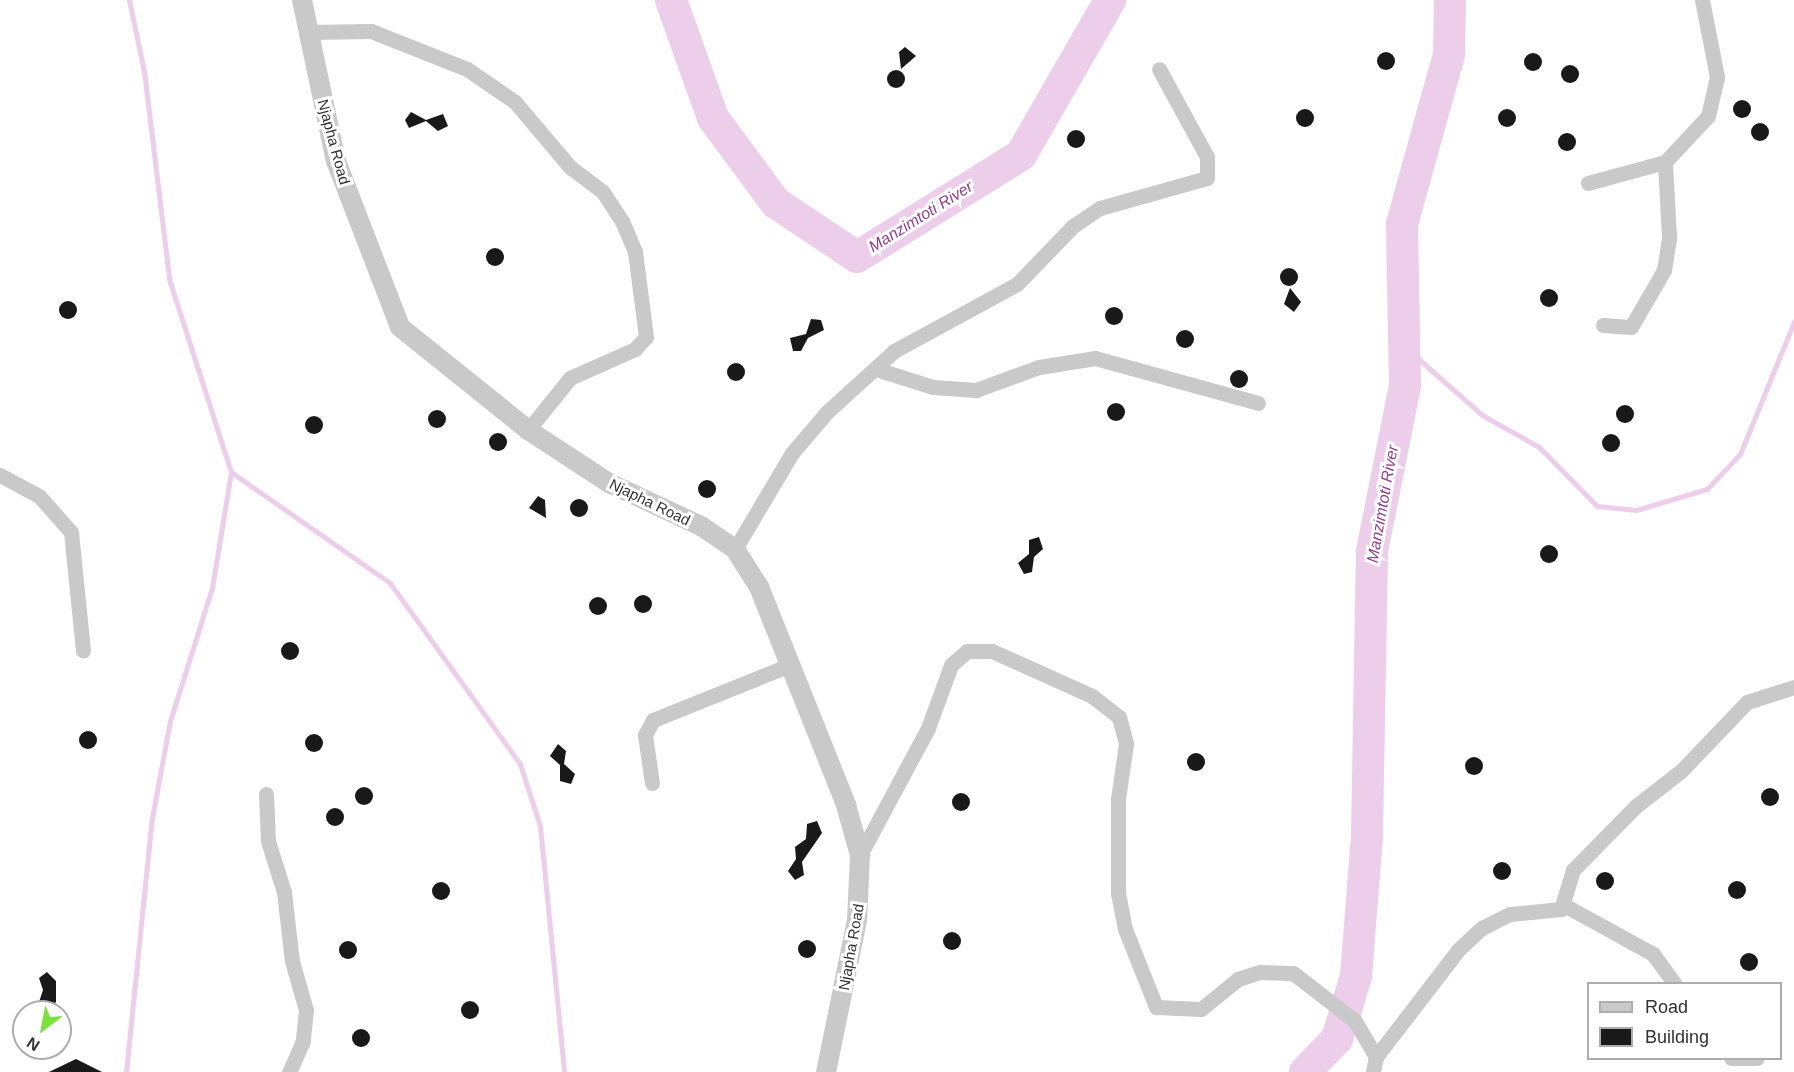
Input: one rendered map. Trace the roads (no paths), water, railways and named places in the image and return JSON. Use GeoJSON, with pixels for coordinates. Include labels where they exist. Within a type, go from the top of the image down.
{"type":"FeatureCollection","features":[{"type":"Feature","properties":{"kind":"street","name":"Njapha Road"},"geometry":{"type":"LineString","coordinates":[[302,0],[336,160],[400,327],[528,430],[609,483],[701,526],[735,549],[759,587],[860,855],[856,920],[826,1072]]}},
{"type":"Feature","properties":{"kind":"street"},"geometry":{"type":"LineString","coordinates":[[1588,183],[1665,162],[1696,134],[1716,97],[1702,0]]}},
{"type":"Feature","properties":{"kind":"street"},"geometry":{"type":"LineString","coordinates":[[309,32],[371,31],[467,69],[514,102],[570,166],[603,192],[618,214],[635,252],[646,337],[635,348],[564,383],[528,430]]}},
{"type":"Feature","properties":{"kind":"street"},"geometry":{"type":"LineString","coordinates":[[735,549],[792,453],[894,351],[1017,284],[1073,226],[1100,208],[1207,178],[1207,157],[1159,69]]}},
{"type":"Feature","properties":{"kind":"street"},"geometry":{"type":"LineString","coordinates":[[1604,325],[1631,327],[1664,270],[1669,237],[1665,162]]}},
{"type":"Feature","properties":{"kind":"street"},"geometry":{"type":"LineString","coordinates":[[876,369],[933,387],[976,390],[1039,367],[1095,358],[1258,403]]}},
{"type":"Feature","properties":{"kind":"street"},"geometry":{"type":"LineString","coordinates":[[0,475],[39,496],[71,532],[83,650]]}},
{"type":"Feature","properties":{"kind":"street"},"geometry":{"type":"LineString","coordinates":[[860,855],[928,728],[951,665],[967,651],[992,651],[1092,696],[1119,717],[1126,744],[1118,799],[1118,893],[1125,929],[1156,1007],[1201,1009],[1238,979],[1280,970],[1324,994],[1355,1021],[1374,1065]]}},
{"type":"Feature","properties":{"kind":"street"},"geometry":{"type":"LineString","coordinates":[[652,783],[645,735],[653,720],[790,665]]}},
{"type":"Feature","properties":{"kind":"street"},"geometry":{"type":"LineString","coordinates":[[1374,1065],[1458,950],[1482,928],[1510,914],[1554,913],[1564,906],[1573,870],[1636,806],[1681,771],[1747,702],[1794,687]]}},
{"type":"Feature","properties":{"kind":"street"},"geometry":{"type":"LineString","coordinates":[[267,794],[267,841],[284,891],[292,962],[306,1010],[303,1041],[289,1072]]}},
{"type":"Feature","properties":{"kind":"street"},"geometry":{"type":"LineString","coordinates":[[1564,906],[1653,954],[1674,982]]}},
{"type":"Feature","properties":{"kind":"waterway"},"geometry":{"type":"LineString","coordinates":[[129,0],[144,71],[169,279],[231,472],[390,583],[520,764],[540,826],[564,1072]]}},
{"type":"Feature","properties":{"kind":"waterway","name":"Manzimtoti River"},"geometry":{"type":"LineString","coordinates":[[671,0],[713,118],[776,203],[857,257],[1021,155],[1110,0]]}},
{"type":"Feature","properties":{"kind":"waterway","name":"Manzimtoti River"},"geometry":{"type":"LineString","coordinates":[[1305,1072],[1337,1039],[1356,976],[1367,835],[1372,551],[1405,386],[1402,224],[1449,55],[1450,0]]}},
{"type":"Feature","properties":{"kind":"waterway"},"geometry":{"type":"LineString","coordinates":[[1405,347],[1482,415],[1539,447],[1597,506],[1636,510],[1707,489],[1740,454],[1794,322]]}},
{"type":"Feature","properties":{"kind":"waterway"},"geometry":{"type":"LineString","coordinates":[[126,1072],[152,818],[170,721],[212,588],[231,472]]}}]}
